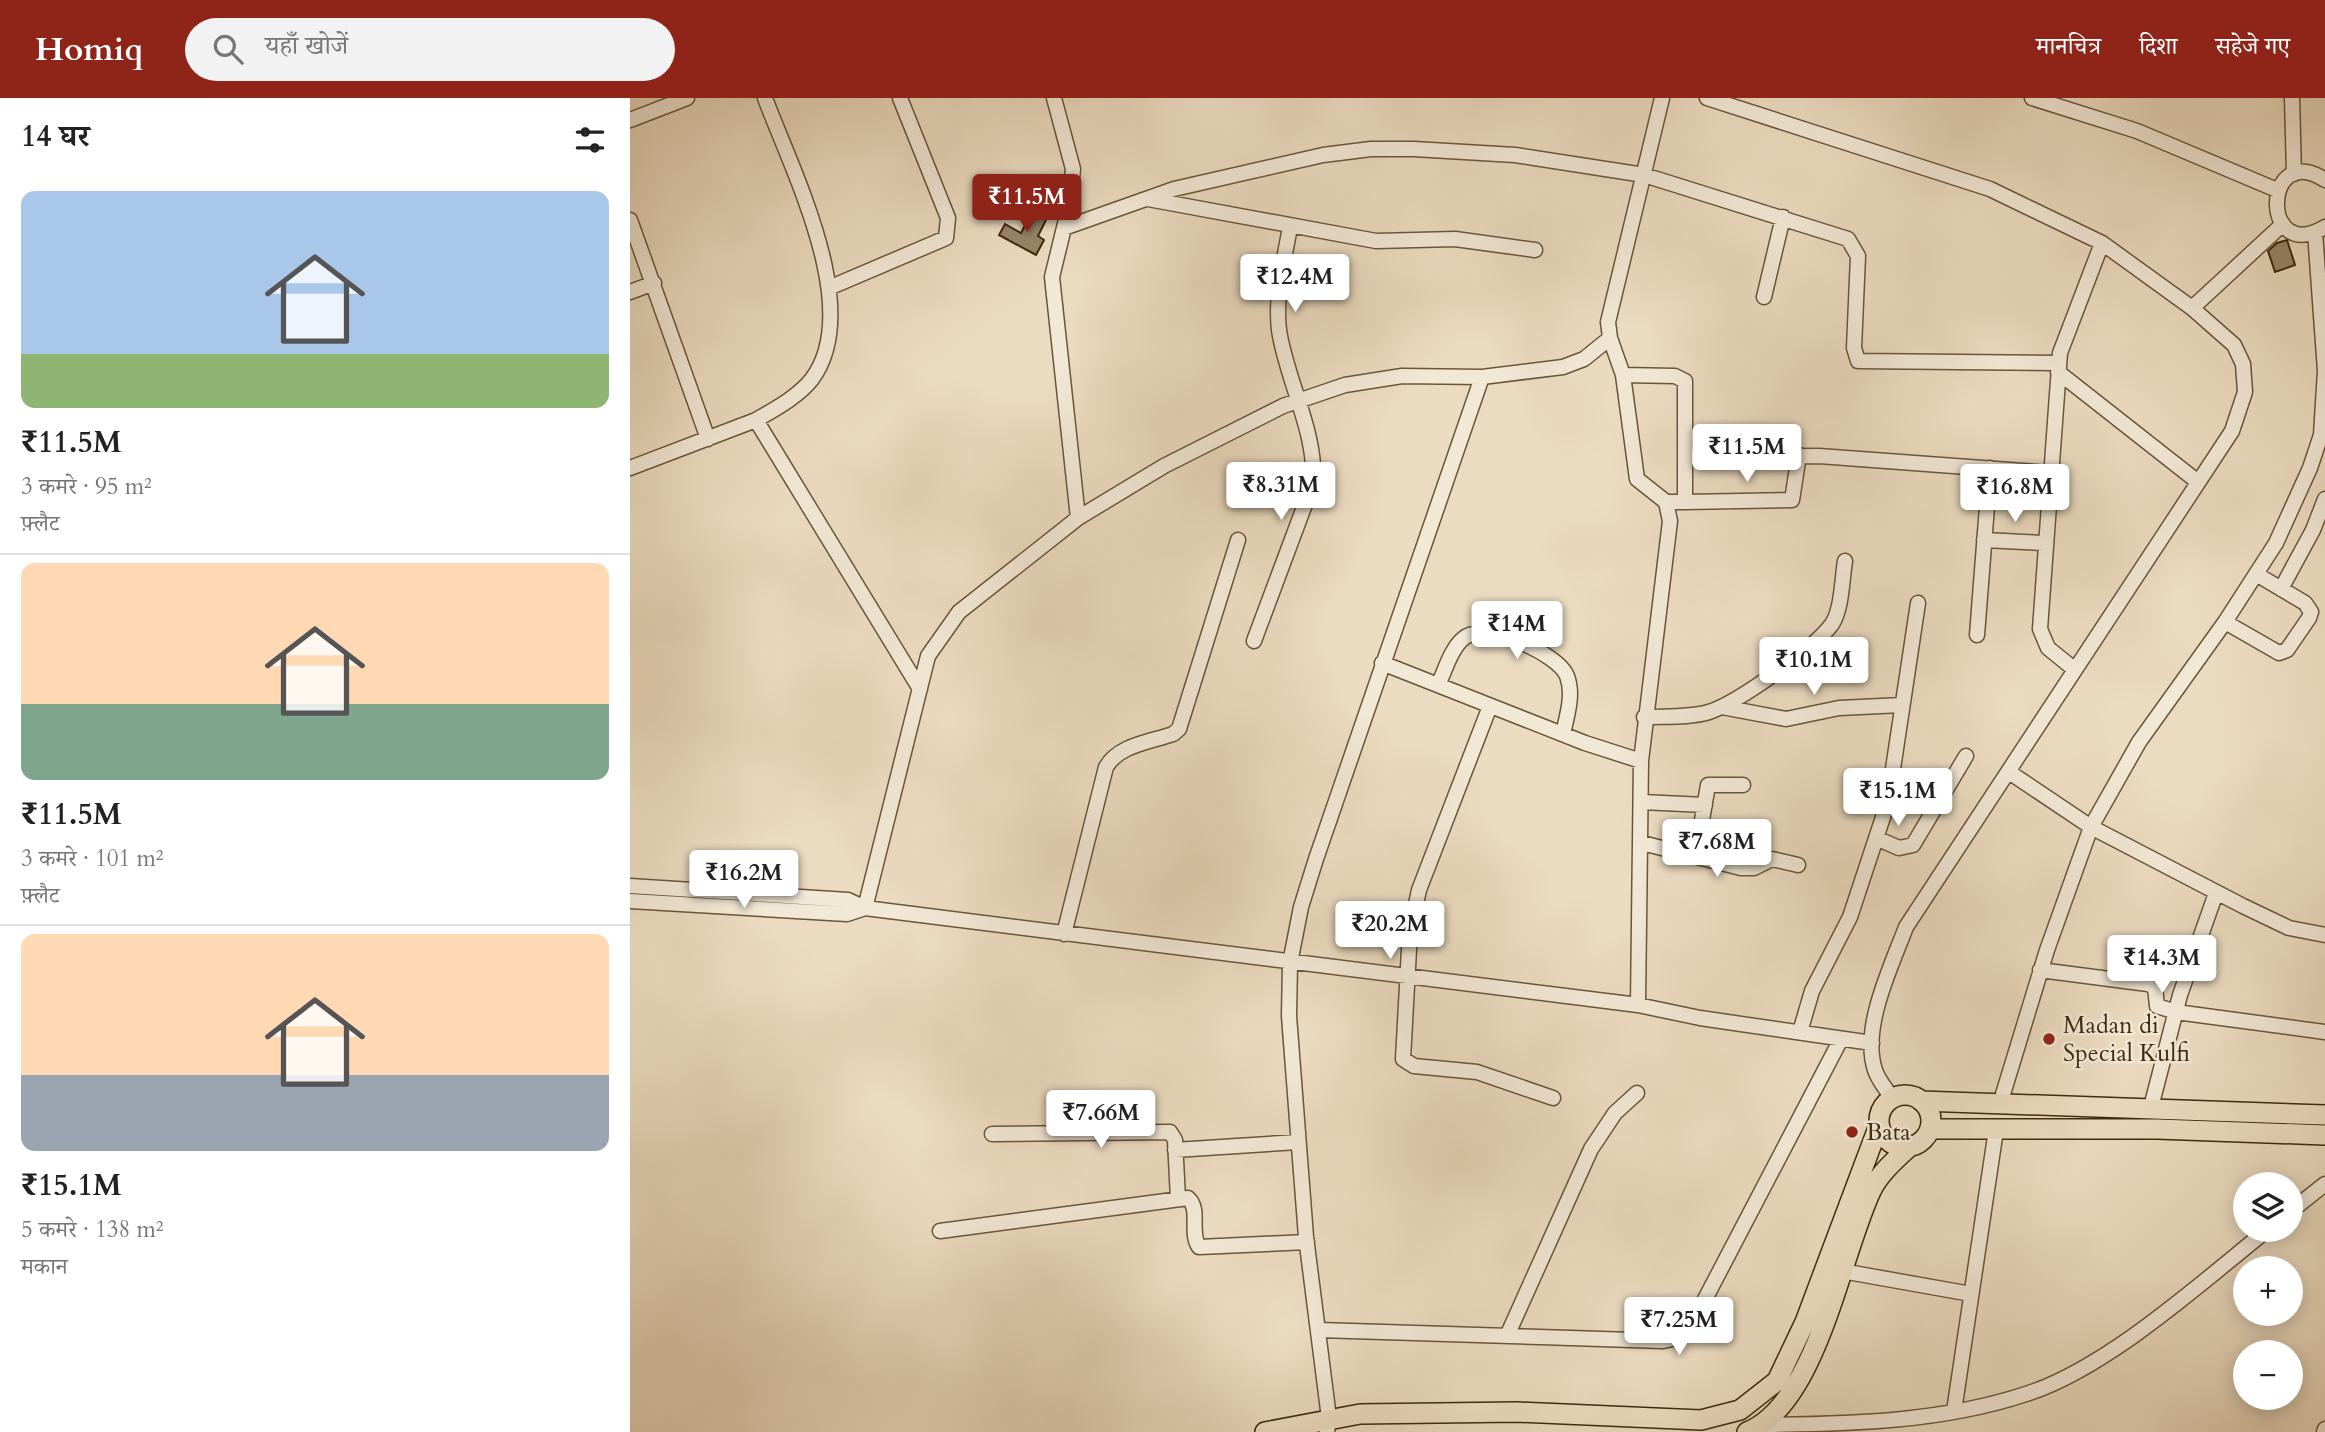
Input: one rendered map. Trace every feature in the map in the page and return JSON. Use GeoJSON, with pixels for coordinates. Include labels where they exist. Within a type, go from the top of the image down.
{"type":"FeatureCollection","features":[{"type":"Feature","properties":{"kind":"main road"},"geometry":{"type":"LineString","coordinates":[[1265,1432],[1328,1425],[1360,1414],[1517,1412],[1702,1420],[1740,1410],[1777,1381],[1805,1322],[1879,1125],[1880,1114],[1892,1098],[1912,1096],[1922,1101],[2150,1111],[2325,1115]]}},
{"type":"Feature","properties":{"kind":"main road"},"geometry":{"type":"LineString","coordinates":[[1755,1429],[1778,1412],[1801,1379],[1872,1189],[1909,1147],[1924,1139],[1930,1129],[1928,1109],[1922,1101]]}},
{"type":"Feature","properties":{"kind":"main road"},"geometry":{"type":"LineString","coordinates":[[1879,1125],[1889,1143],[1909,1147]]}},
{"type":"Feature","properties":{"kind":"main road"},"geometry":{"type":"LineString","coordinates":[[1930,1129],[2157,1129],[2325,1135]]}},
{"type":"Feature","properties":{"kind":"street"},"geometry":{"type":"LineString","coordinates":[[630,120],[687,98]]}},
{"type":"Feature","properties":{"kind":"street"},"geometry":{"type":"LineString","coordinates":[[630,468],[756,420],[787,401],[811,380],[826,354],[832,320],[831,287],[810,217],[765,98]]}},
{"type":"Feature","properties":{"kind":"street"},"geometry":{"type":"LineString","coordinates":[[831,287],[946,238],[948,218],[900,98]]}},
{"type":"Feature","properties":{"kind":"street"},"geometry":{"type":"LineString","coordinates":[[1054,98],[1073,169],[1064,228],[1054,261],[1053,305],[1078,518]]}},
{"type":"Feature","properties":{"kind":"street"},"geometry":{"type":"LineString","coordinates":[[1662,98],[1610,306],[1610,338],[1623,375],[1637,479],[1666,502],[1793,500],[1799,455]]}},
{"type":"Feature","properties":{"kind":"street"},"geometry":{"type":"LineString","coordinates":[[1707,98],[1990,189],[2102,243],[2192,308],[2234,345],[2243,364],[2245,392],[2232,431],[1906,927],[1878,1003],[1872,1043],[1875,1071],[1892,1098]]}},
{"type":"Feature","properties":{"kind":"street"},"geometry":{"type":"LineString","coordinates":[[2032,98],[2137,131],[2277,191]]}},
{"type":"Feature","properties":{"kind":"street"},"geometry":{"type":"LineString","coordinates":[[2292,98],[2294,174]]}},
{"type":"Feature","properties":{"kind":"street"},"geometry":{"type":"LineString","coordinates":[[1064,228],[1143,198],[1323,155],[1371,149],[1470,150],[1573,162],[1644,175],[1837,233],[1854,246],[1858,256],[1854,348],[1858,361],[2058,367],[2198,482]]}},
{"type":"Feature","properties":{"kind":"street"},"geometry":{"type":"LineString","coordinates":[[2000,1104],[2040,970],[2091,827],[2139,742],[2225,622],[2276,543],[2310,468],[2321,435],[2325,371],[2322,228],[2304,234],[2283,224],[2276,214],[2277,191],[2294,174],[2306,172],[2325,180]]}},
{"type":"Feature","properties":{"kind":"street"},"geometry":{"type":"LineString","coordinates":[[1143,198],[1377,242],[1455,239],[1535,250]]}},
{"type":"Feature","properties":{"kind":"street"},"geometry":{"type":"LineString","coordinates":[[1764,297],[1783,217]]}},
{"type":"Feature","properties":{"kind":"street"},"geometry":{"type":"LineString","coordinates":[[630,220],[708,439]]}},
{"type":"Feature","properties":{"kind":"street"},"geometry":{"type":"LineString","coordinates":[[2192,308],[2283,224]]}},
{"type":"Feature","properties":{"kind":"street"},"geometry":{"type":"LineString","coordinates":[[1254,641],[1313,483],[1313,467],[1299,401],[1279,332],[1278,313],[1290,227]]}},
{"type":"Feature","properties":{"kind":"street"},"geometry":{"type":"LineString","coordinates":[[2074,669],[2043,642],[2039,615],[2058,367],[2065,336],[2102,243]]}},
{"type":"Feature","properties":{"kind":"street"},"geometry":{"type":"LineString","coordinates":[[630,292],[654,283]]}},
{"type":"Feature","properties":{"kind":"street"},"geometry":{"type":"LineString","coordinates":[[865,908],[928,656],[959,612],[1078,518],[1164,466],[1299,401],[1345,385],[1402,376],[1482,376],[1577,363],[1610,338]]}},
{"type":"Feature","properties":{"kind":"street"},"geometry":{"type":"LineString","coordinates":[[1623,375],[1675,376],[1685,381],[1685,502]]}},
{"type":"Feature","properties":{"kind":"street"},"geometry":{"type":"LineString","coordinates":[[1328,1425],[1298,1142],[1289,1016],[1290,963],[1315,859],[1482,376]]}},
{"type":"Feature","properties":{"kind":"street"},"geometry":{"type":"LineString","coordinates":[[756,420],[920,689]]}},
{"type":"Feature","properties":{"kind":"street"},"geometry":{"type":"LineString","coordinates":[[1685,457],[1799,455],[2049,472]]}},
{"type":"Feature","properties":{"kind":"street"},"geometry":{"type":"LineString","coordinates":[[1977,635],[1990,468]]}},
{"type":"Feature","properties":{"kind":"street"},"geometry":{"type":"LineString","coordinates":[[2281,589],[2313,530],[2325,499]]}},
{"type":"Feature","properties":{"kind":"street"},"geometry":{"type":"LineString","coordinates":[[1638,1005],[1641,761],[1644,718],[1670,521],[1666,502]]}},
{"type":"Feature","properties":{"kind":"street"},"geometry":{"type":"LineString","coordinates":[[1064,934],[1105,768],[1111,757],[1173,734],[1179,729],[1238,540]]}},
{"type":"Feature","properties":{"kind":"street"},"geometry":{"type":"LineString","coordinates":[[1984,540],[2044,543]]}},
{"type":"Feature","properties":{"kind":"street"},"geometry":{"type":"LineString","coordinates":[[1644,718],[1695,715],[1722,707],[1804,654],[1831,626],[1845,561]]}},
{"type":"Feature","properties":{"kind":"street"},"geometry":{"type":"LineString","coordinates":[[2225,622],[2275,652],[2284,653],[2311,612],[2305,603],[2256,574]]}},
{"type":"Feature","properties":{"kind":"street"},"geometry":{"type":"LineString","coordinates":[[1800,1032],[1812,991],[1850,918],[1888,802],[1919,603]]}},
{"type":"Feature","properties":{"kind":"street"},"geometry":{"type":"LineString","coordinates":[[1438,685],[1457,644],[1466,635],[1489,634],[1538,651],[1550,656],[1566,674],[1570,702],[1563,734]]}},
{"type":"Feature","properties":{"kind":"street"},"geometry":{"type":"LineString","coordinates":[[1382,663],[1563,734],[1641,761]]}},
{"type":"Feature","properties":{"kind":"street"},"geometry":{"type":"LineString","coordinates":[[1722,707],[1786,719],[1850,707],[1902,705]]}},
{"type":"Feature","properties":{"kind":"street"},"geometry":{"type":"LineString","coordinates":[[1490,706],[1419,890],[1410,931],[1403,1059],[1409,1064],[1477,1072],[1553,1098]]}},
{"type":"Feature","properties":{"kind":"street"},"geometry":{"type":"LineString","coordinates":[[1876,838],[1899,848],[1913,845],[1966,756]]}},
{"type":"Feature","properties":{"kind":"street"},"geometry":{"type":"LineString","coordinates":[[2009,772],[2091,827],[2216,892],[2289,928],[2325,935]]}},
{"type":"Feature","properties":{"kind":"street"},"geometry":{"type":"LineString","coordinates":[[1696,855],[1708,785],[1743,785]]}},
{"type":"Feature","properties":{"kind":"street"},"geometry":{"type":"LineString","coordinates":[[1642,803],[1705,805]]}},
{"type":"Feature","properties":{"kind":"street"},"geometry":{"type":"LineString","coordinates":[[1642,843],[1741,868],[1754,868],[1772,859],[1798,865]]}},
{"type":"Feature","properties":{"kind":"street"},"geometry":{"type":"LineString","coordinates":[[630,886],[848,900],[865,908],[1638,1005],[1700,1018],[1872,1043]]}},
{"type":"Feature","properties":{"kind":"street"},"geometry":{"type":"LineString","coordinates":[[2150,1111],[2176,1012],[2216,892]]}},
{"type":"Feature","properties":{"kind":"street"},"geometry":{"type":"LineString","coordinates":[[630,901],[847,914],[865,908]]}},
{"type":"Feature","properties":{"kind":"street"},"geometry":{"type":"LineString","coordinates":[[2040,970],[2148,984],[2155,987],[2157,1006],[2176,1012],[2325,1032]]}},
{"type":"Feature","properties":{"kind":"street"},"geometry":{"type":"LineString","coordinates":[[1319,1329],[1663,1341],[1682,1337],[1690,1328],[1841,1039]]}},
{"type":"Feature","properties":{"kind":"street"},"geometry":{"type":"LineString","coordinates":[[1507,1336],[1591,1149],[1615,1113],[1636,1093]]}},
{"type":"Feature","properties":{"kind":"street"},"geometry":{"type":"LineString","coordinates":[[1954,1411],[1996,1130]]}},
{"type":"Feature","properties":{"kind":"street"},"geometry":{"type":"LineString","coordinates":[[992,1134],[1166,1131],[1173,1135],[1178,1199]]}},
{"type":"Feature","properties":{"kind":"street"},"geometry":{"type":"LineString","coordinates":[[1175,1150],[1298,1142]]}},
{"type":"Feature","properties":{"kind":"street"},"geometry":{"type":"LineString","coordinates":[[2303,1201],[2325,1184]]}},
{"type":"Feature","properties":{"kind":"street"},"geometry":{"type":"LineString","coordinates":[[940,1231],[1178,1199],[1192,1200],[1196,1244],[1199,1247],[1307,1242]]}},
{"type":"Feature","properties":{"kind":"street"},"geometry":{"type":"LineString","coordinates":[[1755,1429],[1808,1428],[1878,1421],[1954,1411],[2028,1394],[2091,1363],[2172,1306],[2252,1242]]}},
{"type":"Feature","properties":{"kind":"street"},"geometry":{"type":"LineString","coordinates":[[1842,1270],[1971,1294]]}},
{"type":"Feature","properties":{"kind":"building"},"geometry":{"type":"Polygon","coordinates":[[[1032,212],[1046,220],[1038,236],[1044,240],[1036,255],[999,235],[1005,224],[1021,233],[1032,212]]]}},
{"type":"Feature","properties":{"kind":"building"},"geometry":{"type":"Polygon","coordinates":[[[2287,240],[2295,265],[2275,272],[2268,251],[2277,243],[2287,240]]]}},
{"type":"Feature","properties":{"kind":"place","name":"Madan di Special Kulfi"},"geometry":{"type":"Point","coordinates":[2049,1039]}},
{"type":"Feature","properties":{"kind":"place","name":"Bata"},"geometry":{"type":"Point","coordinates":[1852,1132]}}]}
